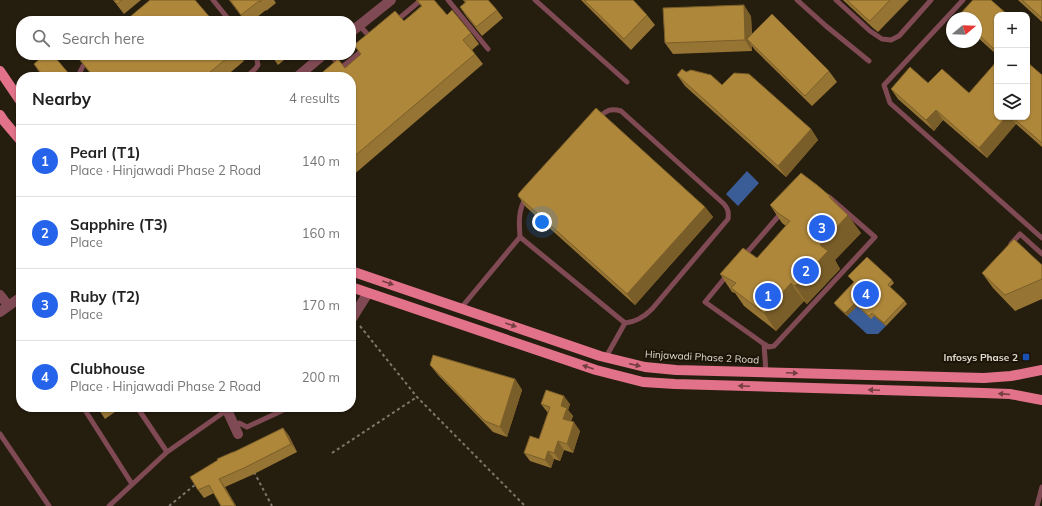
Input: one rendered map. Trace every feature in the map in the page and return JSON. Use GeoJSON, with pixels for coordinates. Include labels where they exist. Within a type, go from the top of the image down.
{"type":"FeatureCollection","features":[{"type":"Feature","properties":{"kind":"main road"},"geometry":{"type":"LineString","coordinates":[[0,71],[16,95]]}},
{"type":"Feature","properties":{"kind":"main road"},"geometry":{"type":"LineString","coordinates":[[0,115],[16,135]]}},
{"type":"Feature","properties":{"kind":"main road","name":"Hinjawadi Phase 2 Road"},"geometry":{"type":"LineString","coordinates":[[356,273],[610,358],[645,367],[676,370],[984,378],[1011,376],[1042,370]]}},
{"type":"Feature","properties":{"kind":"main road"},"geometry":{"type":"LineString","coordinates":[[356,289],[582,365],[643,382],[984,392],[1010,394],[1042,400]]}},
{"type":"Feature","properties":{"kind":"main road"},"geometry":{"type":"LineString","coordinates":[[610,358],[610,374]]}},
{"type":"Feature","properties":{"kind":"street"},"geometry":{"type":"LineString","coordinates":[[356,28],[391,0]]}},
{"type":"Feature","properties":{"kind":"street"},"geometry":{"type":"LineString","coordinates":[[303,72],[317,60]]}},
{"type":"Feature","properties":{"kind":"street"},"geometry":{"type":"LineString","coordinates":[[356,312],[368,293]]}},
{"type":"Feature","properties":{"kind":"street"},"geometry":{"type":"LineString","coordinates":[[0,295],[8,305]]}},
{"type":"Feature","properties":{"kind":"street"},"geometry":{"type":"LineString","coordinates":[[0,312],[16,300]]}},
{"type":"Feature","properties":{"kind":"street"},"geometry":{"type":"LineString","coordinates":[[229,412],[236,430]]}},
{"type":"Feature","properties":{"kind":"lane"},"geometry":{"type":"LineString","coordinates":[[213,0],[226,16]]}},
{"type":"Feature","properties":{"kind":"lane"},"geometry":{"type":"LineString","coordinates":[[391,25],[421,0]]}},
{"type":"Feature","properties":{"kind":"lane"},"geometry":{"type":"LineString","coordinates":[[448,0],[488,49]]}},
{"type":"Feature","properties":{"kind":"lane"},"geometry":{"type":"LineString","coordinates":[[535,0],[627,82]]}},
{"type":"Feature","properties":{"kind":"lane"},"geometry":{"type":"LineString","coordinates":[[797,0],[826,26],[869,60]]}},
{"type":"Feature","properties":{"kind":"lane"},"geometry":{"type":"LineString","coordinates":[[836,0],[870,31],[882,39],[891,40],[899,36],[931,0]]}},
{"type":"Feature","properties":{"kind":"lane"},"geometry":{"type":"LineString","coordinates":[[963,0],[884,85],[890,103],[1042,238]]}},
{"type":"Feature","properties":{"kind":"lane"},"geometry":{"type":"LineString","coordinates":[[359,25],[373,41]]}},
{"type":"Feature","properties":{"kind":"lane"},"geometry":{"type":"LineString","coordinates":[[356,55],[379,36]]}},
{"type":"Feature","properties":{"kind":"lane"},"geometry":{"type":"LineString","coordinates":[[80,72],[83,66],[90,60]]}},
{"type":"Feature","properties":{"kind":"lane"},"geometry":{"type":"LineString","coordinates":[[252,72],[258,65],[257,60]]}},
{"type":"Feature","properties":{"kind":"lane"},"geometry":{"type":"LineString","coordinates":[[335,60],[342,67]]}},
{"type":"Feature","properties":{"kind":"lane"},"geometry":{"type":"LineString","coordinates":[[336,72],[350,60]]}},
{"type":"Feature","properties":{"kind":"lane"},"geometry":{"type":"LineString","coordinates":[[520,237],[625,323],[631,323],[644,316],[652,309],[728,219],[728,209],[724,204],[622,111],[615,109],[605,112],[594,124]]}},
{"type":"Feature","properties":{"kind":"lane"},"geometry":{"type":"LineString","coordinates":[[461,308],[520,237],[519,221],[521,209],[524,200],[530,194]]}},
{"type":"Feature","properties":{"kind":"lane"},"geometry":{"type":"LineString","coordinates":[[730,273],[705,302],[764,344],[774,346],[875,237],[828,196]]}},
{"type":"Feature","properties":{"kind":"lane"},"geometry":{"type":"LineString","coordinates":[[740,261],[785,209]]}},
{"type":"Feature","properties":{"kind":"lane"},"geometry":{"type":"LineString","coordinates":[[1005,250],[1020,234],[1042,254]]}},
{"type":"Feature","properties":{"kind":"lane"},"geometry":{"type":"LineString","coordinates":[[610,358],[625,323]]}},
{"type":"Feature","properties":{"kind":"lane"},"geometry":{"type":"LineString","coordinates":[[764,344],[766,372]]}},
{"type":"Feature","properties":{"kind":"lane"},"geometry":{"type":"LineString","coordinates":[[86,412],[132,484]]}},
{"type":"Feature","properties":{"kind":"lane"},"geometry":{"type":"LineString","coordinates":[[140,412],[167,452]]}},
{"type":"Feature","properties":{"kind":"lane"},"geometry":{"type":"LineString","coordinates":[[109,506],[167,452],[224,412]]}},
{"type":"Feature","properties":{"kind":"lane"},"geometry":{"type":"LineString","coordinates":[[236,430],[239,423],[247,427],[279,412]]}},
{"type":"Feature","properties":{"kind":"lane"},"geometry":{"type":"LineString","coordinates":[[0,434],[49,506]]}},
{"type":"Feature","properties":{"kind":"lane"},"geometry":{"type":"LineString","coordinates":[[1037,506],[1042,487]]}},
{"type":"Feature","properties":{"kind":"path"},"geometry":{"type":"LineString","coordinates":[[356,324],[417,397],[525,506]]}},
{"type":"Feature","properties":{"kind":"path"},"geometry":{"type":"LineString","coordinates":[[332,453],[417,397]]}},
{"type":"Feature","properties":{"kind":"path"},"geometry":{"type":"LineString","coordinates":[[252,468],[272,506]]}},
{"type":"Feature","properties":{"kind":"path"},"geometry":{"type":"LineString","coordinates":[[169,506],[200,481]]}},
{"type":"Feature","properties":{"kind":"water"},"geometry":{"type":"Polygon","coordinates":[[[747,171],[759,183],[738,206],[726,194],[747,171]]]}},
{"type":"Feature","properties":{"kind":"water"},"geometry":{"type":"Polygon","coordinates":[[[857,306],[874,316],[886,326],[878,334],[867,334],[847,316],[857,306]]]}},
{"type":"Feature","properties":{"kind":"building"},"geometry":{"type":"Polygon","coordinates":[[[114,0],[122,0],[117,4],[114,0]]]}},
{"type":"Feature","properties":{"kind":"building"},"geometry":{"type":"Polygon","coordinates":[[[150,0],[195,0],[209,16],[131,16],[150,0]]]}},
{"type":"Feature","properties":{"kind":"building"},"geometry":{"type":"Polygon","coordinates":[[[230,0],[262,0],[241,15],[230,0]]]}},
{"type":"Feature","properties":{"kind":"building"},"geometry":{"type":"Polygon","coordinates":[[[417,0],[434,0],[447,15],[452,10],[471,33],[463,40],[475,54],[356,155],[356,72],[323,72],[337,60],[339,60],[345,68],[356,60],[361,54],[356,48],[356,43],[395,11],[404,21],[422,6],[417,0]]]}},
{"type":"Feature","properties":{"kind":"building"},"geometry":{"type":"Polygon","coordinates":[[[464,0],[488,0],[497,10],[476,27],[460,7],[466,2],[464,0]]]}},
{"type":"Feature","properties":{"kind":"building"},"geometry":{"type":"Polygon","coordinates":[[[584,0],[633,0],[647,15],[624,39],[584,0]]]}},
{"type":"Feature","properties":{"kind":"building"},"geometry":{"type":"Polygon","coordinates":[[[847,0],[890,0],[870,21],[847,0]]]}},
{"type":"Feature","properties":{"kind":"building"},"geometry":{"type":"Polygon","coordinates":[[[973,0],[991,0],[1005,12],[994,12],[994,49],[982,38],[982,12],[962,12],[973,0]]]}},
{"type":"Feature","properties":{"kind":"building"},"geometry":{"type":"Polygon","coordinates":[[[1022,0],[1042,0],[1042,18],[1022,0]]]}},
{"type":"Feature","properties":{"kind":"building"},"geometry":{"type":"Polygon","coordinates":[[[744,5],[745,40],[665,43],[663,8],[744,5]]]}},
{"type":"Feature","properties":{"kind":"building"},"geometry":{"type":"Polygon","coordinates":[[[772,14],[829,71],[805,96],[747,39],[772,14]]]}},
{"type":"Feature","properties":{"kind":"building"},"geometry":{"type":"Polygon","coordinates":[[[38,60],[57,60],[67,72],[40,72],[34,64],[38,60]]]}},
{"type":"Feature","properties":{"kind":"building"},"geometry":{"type":"Polygon","coordinates":[[[80,60],[225,60],[210,72],[90,72],[80,60]]]}},
{"type":"Feature","properties":{"kind":"building"},"geometry":{"type":"Polygon","coordinates":[[[994,64],[994,120],[1003,120],[979,148],[936,110],[926,120],[891,89],[910,67],[928,83],[942,69],[969,93],[994,64]]]}},
{"type":"Feature","properties":{"kind":"building"},"geometry":{"type":"Polygon","coordinates":[[[1030,65],[1042,75],[1042,143],[1015,120],[1030,120],[1030,65]]]}},
{"type":"Feature","properties":{"kind":"building"},"geometry":{"type":"Polygon","coordinates":[[[682,69],[686,72],[691,70],[711,75],[722,85],[734,73],[749,74],[811,129],[778,166],[677,75],[682,69]]]}},
{"type":"Feature","properties":{"kind":"building"},"geometry":{"type":"Polygon","coordinates":[[[596,108],[705,207],[627,294],[518,196],[519,193],[596,108]]]}},
{"type":"Feature","properties":{"kind":"building"},"geometry":{"type":"Polygon","coordinates":[[[801,173],[830,196],[829,197],[848,215],[820,245],[828,251],[795,286],[791,283],[764,313],[731,288],[736,283],[720,274],[743,248],[757,258],[790,221],[778,213],[770,205],[801,173]]]}},
{"type":"Feature","properties":{"kind":"building"},"geometry":{"type":"Polygon","coordinates":[[[1014,239],[1042,265],[1042,279],[1005,295],[982,273],[1014,239]]]}},
{"type":"Feature","properties":{"kind":"building"},"geometry":{"type":"Polygon","coordinates":[[[867,257],[892,280],[888,285],[905,301],[884,323],[872,313],[869,316],[855,303],[845,313],[834,303],[854,282],[848,276],[867,257]]]}},
{"type":"Feature","properties":{"kind":"building"},"geometry":{"type":"Polygon","coordinates":[[[433,355],[515,379],[500,427],[485,421],[430,365],[433,355]]]}},
{"type":"Feature","properties":{"kind":"building"},"geometry":{"type":"Polygon","coordinates":[[[546,390],[564,396],[561,406],[567,408],[563,419],[574,422],[567,444],[558,441],[554,453],[548,451],[545,460],[524,453],[530,436],[539,439],[550,407],[541,404],[546,390]]]}},
{"type":"Feature","properties":{"kind":"building"},"geometry":{"type":"Polygon","coordinates":[[[283,428],[291,444],[219,479],[235,506],[221,506],[209,485],[198,490],[190,477],[218,460],[217,459],[283,428]]]}},
{"type":"Feature","properties":{"kind":"place","name":"Ruby (T2)"},"geometry":{"type":"Point","coordinates":[822,228]}},
{"type":"Feature","properties":{"kind":"place","name":"Sapphire (T3)"},"geometry":{"type":"Point","coordinates":[806,271]}},
{"type":"Feature","properties":{"kind":"place","name":"Clubhouse"},"geometry":{"type":"Point","coordinates":[866,294]}},
{"type":"Feature","properties":{"kind":"place","name":"Pearl (T1)"},"geometry":{"type":"Point","coordinates":[768,296]}},
{"type":"Feature","properties":{"kind":"place","name":"Infosys Phase 2"},"geometry":{"type":"Point","coordinates":[1026,357]}}]}
